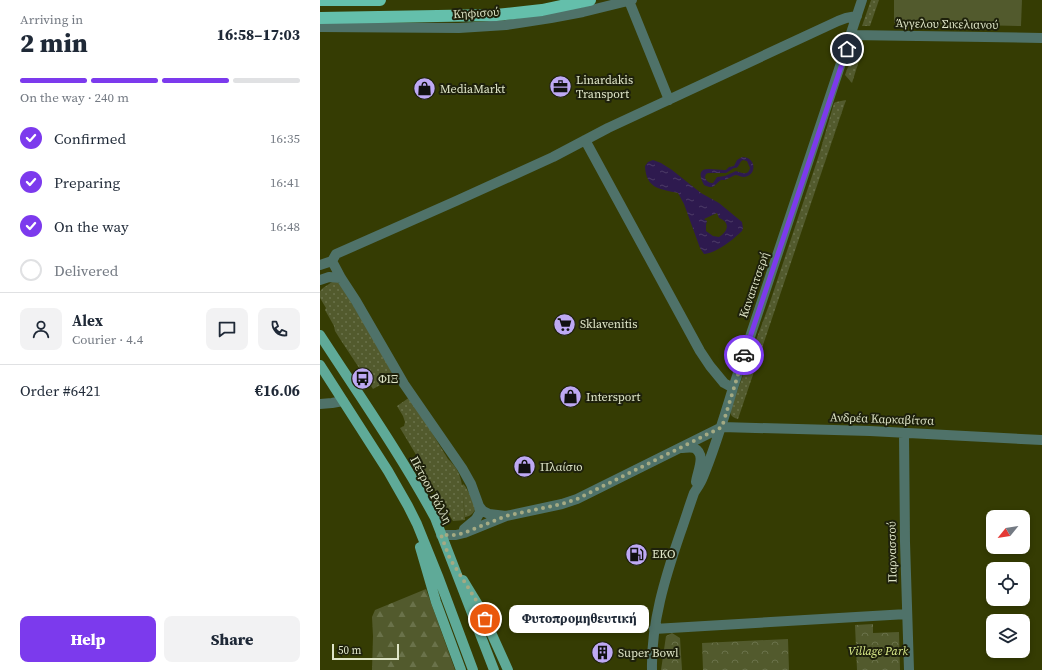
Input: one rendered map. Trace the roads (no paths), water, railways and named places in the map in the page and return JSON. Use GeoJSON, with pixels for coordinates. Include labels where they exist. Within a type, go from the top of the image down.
{"type":"FeatureCollection","features":[{"type":"Feature","properties":{"kind":"highway"},"geometry":{"type":"LineString","coordinates":[[320,0],[380,0]]}},
{"type":"Feature","properties":{"kind":"highway"},"geometry":{"type":"LineString","coordinates":[[320,18],[496,15],[542,10],[590,0]]}},
{"type":"Feature","properties":{"kind":"main road","name":"Πέτρου Ράλλη"},"geometry":{"type":"LineString","coordinates":[[320,335],[423,496],[441,535],[494,670]]}},
{"type":"Feature","properties":{"kind":"main road"},"geometry":{"type":"LineString","coordinates":[[320,365],[408,506],[417,524],[473,670]]}},
{"type":"Feature","properties":{"kind":"main road"},"geometry":{"type":"LineString","coordinates":[[408,506],[436,602],[461,670]]}},
{"type":"Feature","properties":{"kind":"main road"},"geometry":{"type":"LineString","coordinates":[[450,559],[480,608],[508,670]]}},
{"type":"Feature","properties":{"kind":"street"},"geometry":{"type":"LineString","coordinates":[[630,0],[670,100]]}},
{"type":"Feature","properties":{"kind":"street","name":"Κηφισού"},"geometry":{"type":"LineString","coordinates":[[320,27],[459,28],[506,25],[559,17],[630,0]]}},
{"type":"Feature","properties":{"kind":"street","name":"Καναπιτσερή"},"geometry":{"type":"LineString","coordinates":[[652,670],[652,644],[654,629],[668,567],[695,492],[702,479],[722,427],[733,388],[862,0]]}},
{"type":"Feature","properties":{"kind":"street"},"geometry":{"type":"LineString","coordinates":[[320,265],[332,261],[336,254],[553,157],[585,140],[786,44],[838,21],[857,16]]}},
{"type":"Feature","properties":{"kind":"street","name":"Άγγελου Σικελιανού"},"geometry":{"type":"LineString","coordinates":[[851,35],[1042,38]]}},
{"type":"Feature","properties":{"kind":"street"},"geometry":{"type":"LineString","coordinates":[[585,140],[700,351],[724,383],[733,388]]}},
{"type":"Feature","properties":{"kind":"street"},"geometry":{"type":"LineString","coordinates":[[332,261],[404,384],[462,468],[471,484],[480,512],[476,520],[456,535]]}},
{"type":"Feature","properties":{"kind":"street"},"geometry":{"type":"LineString","coordinates":[[320,280],[329,277],[341,278]]}},
{"type":"Feature","properties":{"kind":"street"},"geometry":{"type":"LineString","coordinates":[[320,404],[343,401]]}},
{"type":"Feature","properties":{"kind":"street"},"geometry":{"type":"LineString","coordinates":[[441,535],[456,535],[464,533],[506,516],[562,504],[577,499],[722,427]]}},
{"type":"Feature","properties":{"kind":"street","name":"Ανδρέα Καρκαβίτσα"},"geometry":{"type":"LineString","coordinates":[[722,427],[904,432],[1042,440]]}},
{"type":"Feature","properties":{"kind":"street","name":"Παρνασσού"},"geometry":{"type":"LineString","coordinates":[[904,432],[905,542],[909,670]]}},
{"type":"Feature","properties":{"kind":"street"},"geometry":{"type":"LineString","coordinates":[[679,448],[694,448],[701,456],[695,492]]}},
{"type":"Feature","properties":{"kind":"street"},"geometry":{"type":"LineString","coordinates":[[479,506],[490,514],[506,516]]}},
{"type":"Feature","properties":{"kind":"street"},"geometry":{"type":"LineString","coordinates":[[654,629],[907,614]]}},
{"type":"Feature","properties":{"kind":"water"},"geometry":{"type":"Polygon","coordinates":[[[742,157],[747,158],[753,163],[753,170],[748,176],[744,177],[735,175],[725,180],[721,180],[712,187],[704,185],[701,178],[701,173],[703,170],[726,170],[729,167],[734,166],[737,160],[742,157]],[[743,160],[736,168],[726,173],[708,173],[706,174],[705,178],[708,182],[713,183],[717,177],[725,176],[736,171],[746,173],[750,168],[747,161],[743,160]]]}},
{"type":"Feature","properties":{"kind":"water"},"geometry":{"type":"Polygon","coordinates":[[[653,160],[661,163],[701,193],[719,203],[742,222],[742,231],[719,249],[704,254],[700,248],[684,204],[678,193],[660,189],[651,184],[646,174],[645,166],[648,162],[653,160]],[[717,213],[704,219],[707,221],[706,231],[713,236],[719,237],[725,232],[727,227],[725,222],[719,218],[717,213]]]}},
{"type":"Feature","properties":{"kind":"place","name":"Linardakis Transport"},"geometry":{"type":"Point","coordinates":[561,87]}},
{"type":"Feature","properties":{"kind":"place","name":"MediaMarkt"},"geometry":{"type":"Point","coordinates":[424,89]}},
{"type":"Feature","properties":{"kind":"place","name":"Sklavenitis"},"geometry":{"type":"Point","coordinates":[565,324]}},
{"type":"Feature","properties":{"kind":"place","name":"ΦΙΞ"},"geometry":{"type":"Point","coordinates":[362,379]}},
{"type":"Feature","properties":{"kind":"place","name":"Intersport"},"geometry":{"type":"Point","coordinates":[571,397]}},
{"type":"Feature","properties":{"kind":"place","name":"Πλαίσιο"},"geometry":{"type":"Point","coordinates":[525,467]}},
{"type":"Feature","properties":{"kind":"place","name":"EKO"},"geometry":{"type":"Point","coordinates":[637,554]}},
{"type":"Feature","properties":{"kind":"place","name":"Φυτοπρομηθευτική"},"geometry":{"type":"Point","coordinates":[485,619]}},
{"type":"Feature","properties":{"kind":"place","name":"Super Bowl"},"geometry":{"type":"Point","coordinates":[603,653]}},
{"type":"Feature","properties":{"kind":"park label","name":"Village Park"},"geometry":{"type":"Point","coordinates":[878,651]}}]}
